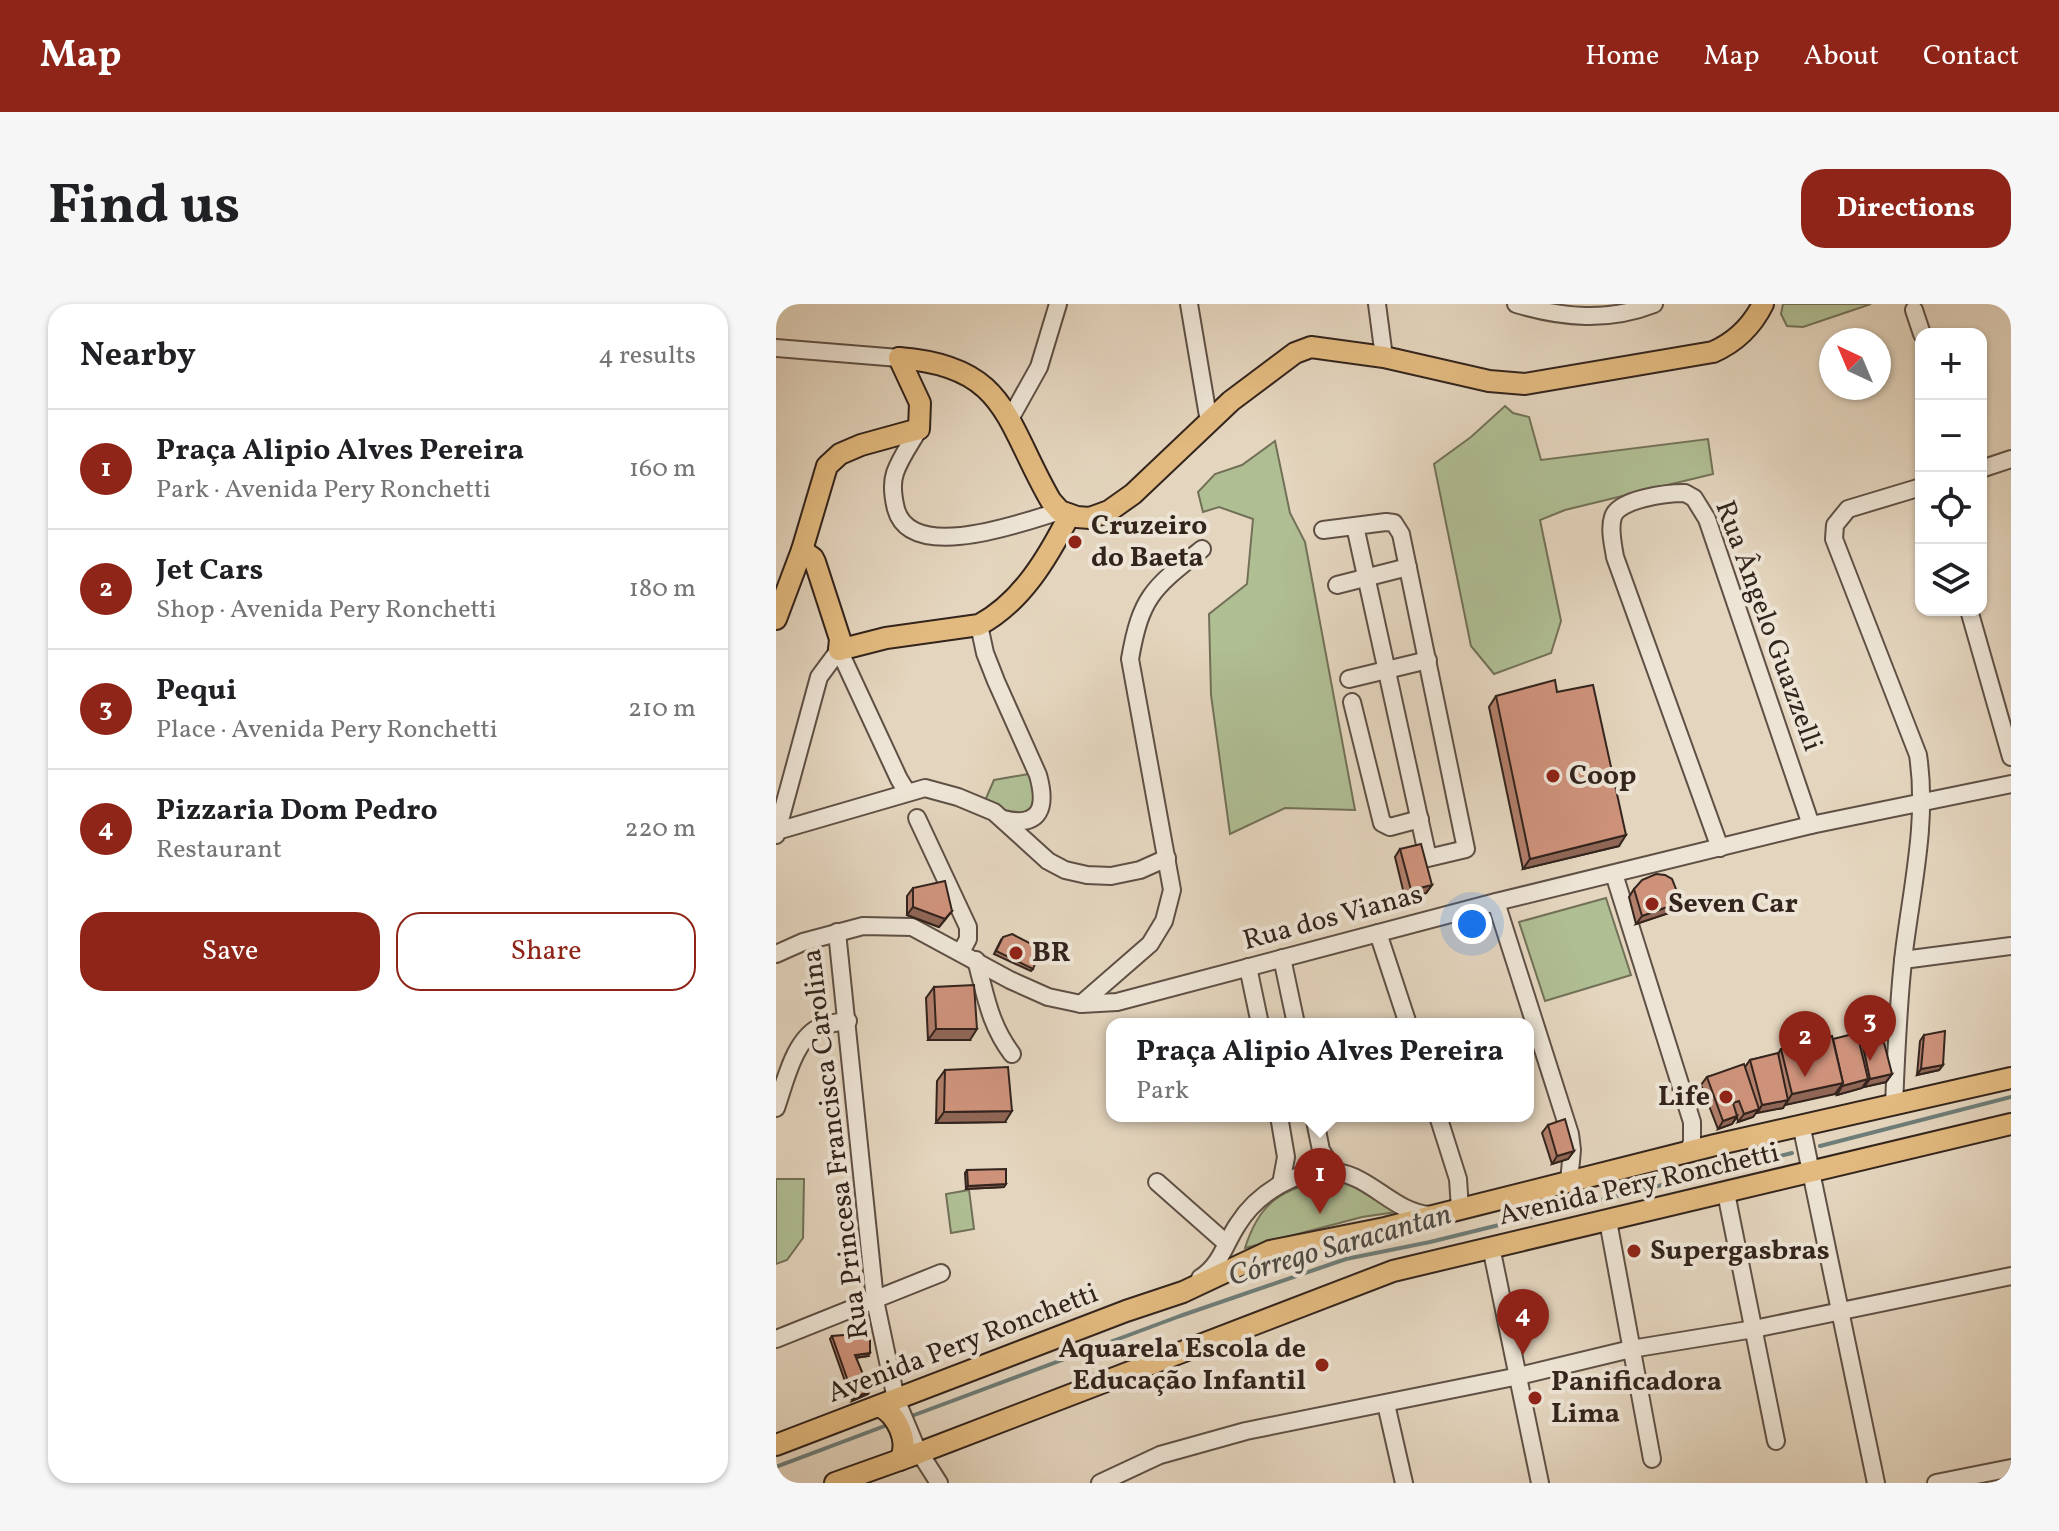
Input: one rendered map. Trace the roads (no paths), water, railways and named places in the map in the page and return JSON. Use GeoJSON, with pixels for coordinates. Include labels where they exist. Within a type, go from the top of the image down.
{"type":"FeatureCollection","features":[{"type":"Feature","properties":{"kind":"main road"},"geometry":{"type":"LineString","coordinates":[[899,358],[942,363],[967,373],[988,390],[1010,419],[1043,488],[1064,513],[1090,518],[1109,511],[1133,494],[1267,372],[1302,349],[1349,351],[1502,383],[1525,384],[1713,352],[1743,333],[1755,320],[1763,304]]}},
{"type":"Feature","properties":{"kind":"main road"},"geometry":{"type":"LineString","coordinates":[[776,619],[802,550],[827,466],[840,454],[861,445],[919,429],[920,403],[899,358]]}},
{"type":"Feature","properties":{"kind":"main road"},"geometry":{"type":"LineString","coordinates":[[839,650],[886,638],[979,625],[1002,610],[1028,583],[1050,552],[1064,513]]}},
{"type":"Feature","properties":{"kind":"main road"},"geometry":{"type":"LineString","coordinates":[[802,550],[815,562],[840,639],[839,650]]}},
{"type":"Feature","properties":{"kind":"main road"},"geometry":{"type":"LineString","coordinates":[[790,583],[796,575],[806,574],[828,640],[839,650]]}},
{"type":"Feature","properties":{"kind":"main road","name":"Avenida Pery Ronchetti"},"geometry":{"type":"LineString","coordinates":[[776,1445],[892,1408],[1126,1311],[1183,1292],[1270,1251],[1452,1212],[1688,1151],[1803,1132],[2011,1078]]}},
{"type":"Feature","properties":{"kind":"main road","name":"Avenida Pery Ronchetti"},"geometry":{"type":"LineString","coordinates":[[835,1483],[909,1449],[1377,1276],[1726,1193],[1810,1166],[2011,1124]]}},
{"type":"Feature","properties":{"kind":"main road"},"geometry":{"type":"LineString","coordinates":[[892,1408],[909,1449]]}},
{"type":"Feature","properties":{"kind":"street"},"geometry":{"type":"LineString","coordinates":[[1010,419],[1039,367],[1058,304]]}},
{"type":"Feature","properties":{"kind":"street"},"geometry":{"type":"LineString","coordinates":[[1189,304],[1209,422]]}},
{"type":"Feature","properties":{"kind":"street"},"geometry":{"type":"LineString","coordinates":[[1377,304],[1384,357]]}},
{"type":"Feature","properties":{"kind":"street"},"geometry":{"type":"LineString","coordinates":[[1516,304],[1544,313],[1608,317],[1654,304]]}},
{"type":"Feature","properties":{"kind":"street"},"geometry":{"type":"LineString","coordinates":[[1914,310],[1920,328]]}},
{"type":"Feature","properties":{"kind":"street"},"geometry":{"type":"LineString","coordinates":[[776,348],[899,358]]}},
{"type":"Feature","properties":{"kind":"street"},"geometry":{"type":"LineString","coordinates":[[919,429],[895,472],[893,485],[898,517],[905,526],[934,536],[967,536],[1064,513]]}},
{"type":"Feature","properties":{"kind":"street"},"geometry":{"type":"LineString","coordinates":[[1987,467],[2011,459]]}},
{"type":"Feature","properties":{"kind":"street"},"geometry":{"type":"LineString","coordinates":[[1894,1106],[1903,960],[1922,801],[1918,755],[1834,539],[1835,525],[1848,509],[1915,489]]}},
{"type":"Feature","properties":{"kind":"street","name":"Rua Ângelo Guazzelli"},"geometry":{"type":"LineString","coordinates":[[1720,848],[1615,557],[1611,528],[1613,515],[1619,507],[1631,502],[1685,493],[1699,504],[1707,519],[1811,825]]}},
{"type":"Feature","properties":{"kind":"street"},"geometry":{"type":"LineString","coordinates":[[1323,530],[1355,526],[1394,523],[1401,534],[1466,849],[1428,858],[1355,526]]}},
{"type":"Feature","properties":{"kind":"street"},"geometry":{"type":"LineString","coordinates":[[1081,1004],[1150,944],[1164,921],[1172,890],[1130,659],[1136,626],[1145,601],[1166,578],[1202,549]]}},
{"type":"Feature","properties":{"kind":"street"},"geometry":{"type":"LineString","coordinates":[[1337,585],[1408,567]]}},
{"type":"Feature","properties":{"kind":"street"},"geometry":{"type":"LineString","coordinates":[[1971,616],[2011,757]]}},
{"type":"Feature","properties":{"kind":"street"},"geometry":{"type":"LineString","coordinates":[[979,625],[991,667],[1038,775],[1043,794],[1043,804],[1032,818],[1023,821],[1003,819]]}},
{"type":"Feature","properties":{"kind":"street"},"geometry":{"type":"LineString","coordinates":[[776,833],[819,677],[839,650],[907,792]]}},
{"type":"Feature","properties":{"kind":"street"},"geometry":{"type":"LineString","coordinates":[[1349,679],[1428,660]]}},
{"type":"Feature","properties":{"kind":"street"},"geometry":{"type":"LineString","coordinates":[[1352,702],[1382,823],[1390,827],[1420,819]]}},
{"type":"Feature","properties":{"kind":"street","name":"Rua dos Vianas"},"geometry":{"type":"LineString","coordinates":[[776,954],[863,926],[912,927],[1048,997],[1081,1004],[1117,1002],[1496,902],[1811,825],[2011,784]]}},
{"type":"Feature","properties":{"kind":"street"},"geometry":{"type":"LineString","coordinates":[[776,833],[907,792],[934,789],[994,812],[1048,861],[1065,870],[1111,876],[1140,870],[1167,858]]}},
{"type":"Feature","properties":{"kind":"street"},"geometry":{"type":"LineString","coordinates":[[917,818],[968,927],[968,956],[990,1017],[1012,1054]]}},
{"type":"Feature","properties":{"kind":"street"},"geometry":{"type":"LineString","coordinates":[[1530,894],[1551,877],[1623,864],[1638,868]]}},
{"type":"Feature","properties":{"kind":"street"},"geometry":{"type":"LineString","coordinates":[[1614,874],[1692,1122],[1693,1133],[1688,1151]]}},
{"type":"Feature","properties":{"kind":"street"},"geometry":{"type":"LineString","coordinates":[[1496,902],[1533,1018]]}},
{"type":"Feature","properties":{"kind":"street","name":"Rua Princesa Francisca Carolina"},"geometry":{"type":"LineString","coordinates":[[837,932],[875,1300],[892,1408]]}},
{"type":"Feature","properties":{"kind":"street"},"geometry":{"type":"LineString","coordinates":[[1378,933],[1406,1018]]}},
{"type":"Feature","properties":{"kind":"street"},"geometry":{"type":"LineString","coordinates":[[1903,960],[2011,946]]}},
{"type":"Feature","properties":{"kind":"street"},"geometry":{"type":"LineString","coordinates":[[1282,958],[1295,1018]]}},
{"type":"Feature","properties":{"kind":"street"},"geometry":{"type":"LineString","coordinates":[[1248,967],[1259,1018]]}},
{"type":"Feature","properties":{"kind":"street"},"geometry":{"type":"LineString","coordinates":[[776,1108],[791,1065],[812,1032],[823,1025],[848,1021]]}},
{"type":"Feature","properties":{"kind":"street"},"geometry":{"type":"LineString","coordinates":[[1534,1021],[1570,1134],[1569,1182]]}},
{"type":"Feature","properties":{"kind":"street"},"geometry":{"type":"LineString","coordinates":[[1280,1122],[1286,1157],[1281,1184]]}},
{"type":"Feature","properties":{"kind":"street"},"geometry":{"type":"LineString","coordinates":[[1315,1122],[1321,1150],[1334,1171]]}},
{"type":"Feature","properties":{"kind":"street"},"geometry":{"type":"LineString","coordinates":[[1440,1122],[1458,1179],[1452,1212]]}},
{"type":"Feature","properties":{"kind":"street"},"geometry":{"type":"LineString","coordinates":[[1803,1132],[1876,1483]]}},
{"type":"Feature","properties":{"kind":"street","name":"Avenida Pery Ronchetti"},"geometry":{"type":"LineString","coordinates":[[1126,1311],[1205,1275],[1216,1264],[1239,1222],[1253,1205],[1281,1184],[1313,1173],[1334,1171],[1366,1182],[1407,1210],[1427,1215],[1452,1212]]}},
{"type":"Feature","properties":{"kind":"street"},"geometry":{"type":"LineString","coordinates":[[1157,1182],[1226,1243]]}},
{"type":"Feature","properties":{"kind":"street"},"geometry":{"type":"LineString","coordinates":[[1726,1193],[1776,1441]]}},
{"type":"Feature","properties":{"kind":"street"},"geometry":{"type":"LineString","coordinates":[[1608,1221],[1652,1459]]}},
{"type":"Feature","properties":{"kind":"street"},"geometry":{"type":"LineString","coordinates":[[1491,1247],[1540,1483]]}},
{"type":"Feature","properties":{"kind":"street"},"geometry":{"type":"LineString","coordinates":[[776,1339],[941,1273]]}},
{"type":"Feature","properties":{"kind":"street"},"geometry":{"type":"LineString","coordinates":[[1100,1483],[1160,1455],[1246,1431],[1519,1376],[1631,1349],[1754,1329],[2011,1276]]}},
{"type":"Feature","properties":{"kind":"street"},"geometry":{"type":"LineString","coordinates":[[1386,1404],[1404,1483]]}},
{"type":"Feature","properties":{"kind":"street"},"geometry":{"type":"LineString","coordinates":[[909,1449],[939,1483]]}},
{"type":"Feature","properties":{"kind":"street"},"geometry":{"type":"LineString","coordinates":[[1936,1483],[2011,1468]]}},
{"type":"Feature","properties":{"kind":"waterway","name":"Córrego Saracantan"},"geometry":{"type":"LineString","coordinates":[[1820,1146],[2011,1097]]}},
{"type":"Feature","properties":{"kind":"waterway","name":"Córrego Saracantan"},"geometry":{"type":"LineString","coordinates":[[909,1417],[1180,1316],[1346,1259],[1430,1242],[1792,1153]]}},
{"type":"Feature","properties":{"kind":"waterway","name":"Córrego Saracantan"},"geometry":{"type":"LineString","coordinates":[[776,1467],[890,1424]]}},
{"type":"Feature","properties":{"kind":"place","name":"Cruzeiro do Baeta"},"geometry":{"type":"Point","coordinates":[1075,542]}},
{"type":"Feature","properties":{"kind":"place","name":"Coop"},"geometry":{"type":"Point","coordinates":[1553,776]}},
{"type":"Feature","properties":{"kind":"place","name":"Seven Car"},"geometry":{"type":"Point","coordinates":[1652,904]}},
{"type":"Feature","properties":{"kind":"place","name":"BR"},"geometry":{"type":"Point","coordinates":[1016,953]}},
{"type":"Feature","properties":{"kind":"place","name":"Pequi"},"geometry":{"type":"Point","coordinates":[1870,1061]}},
{"type":"Feature","properties":{"kind":"place","name":"Jet Cars"},"geometry":{"type":"Point","coordinates":[1805,1077]}},
{"type":"Feature","properties":{"kind":"place","name":"Life"},"geometry":{"type":"Point","coordinates":[1726,1097]}},
{"type":"Feature","properties":{"kind":"place","name":"Praça Alipio Alves Pereira"},"geometry":{"type":"Point","coordinates":[1320,1214]}},
{"type":"Feature","properties":{"kind":"place","name":"Supergasbras"},"geometry":{"type":"Point","coordinates":[1634,1251]}},
{"type":"Feature","properties":{"kind":"place","name":"Pizzaria Dom Pedro"},"geometry":{"type":"Point","coordinates":[1523,1355]}},
{"type":"Feature","properties":{"kind":"place","name":"Aquarela Escola de Educação Infantil"},"geometry":{"type":"Point","coordinates":[1322,1365]}},
{"type":"Feature","properties":{"kind":"place","name":"Panificadora Lima"},"geometry":{"type":"Point","coordinates":[1535,1398]}}]}
